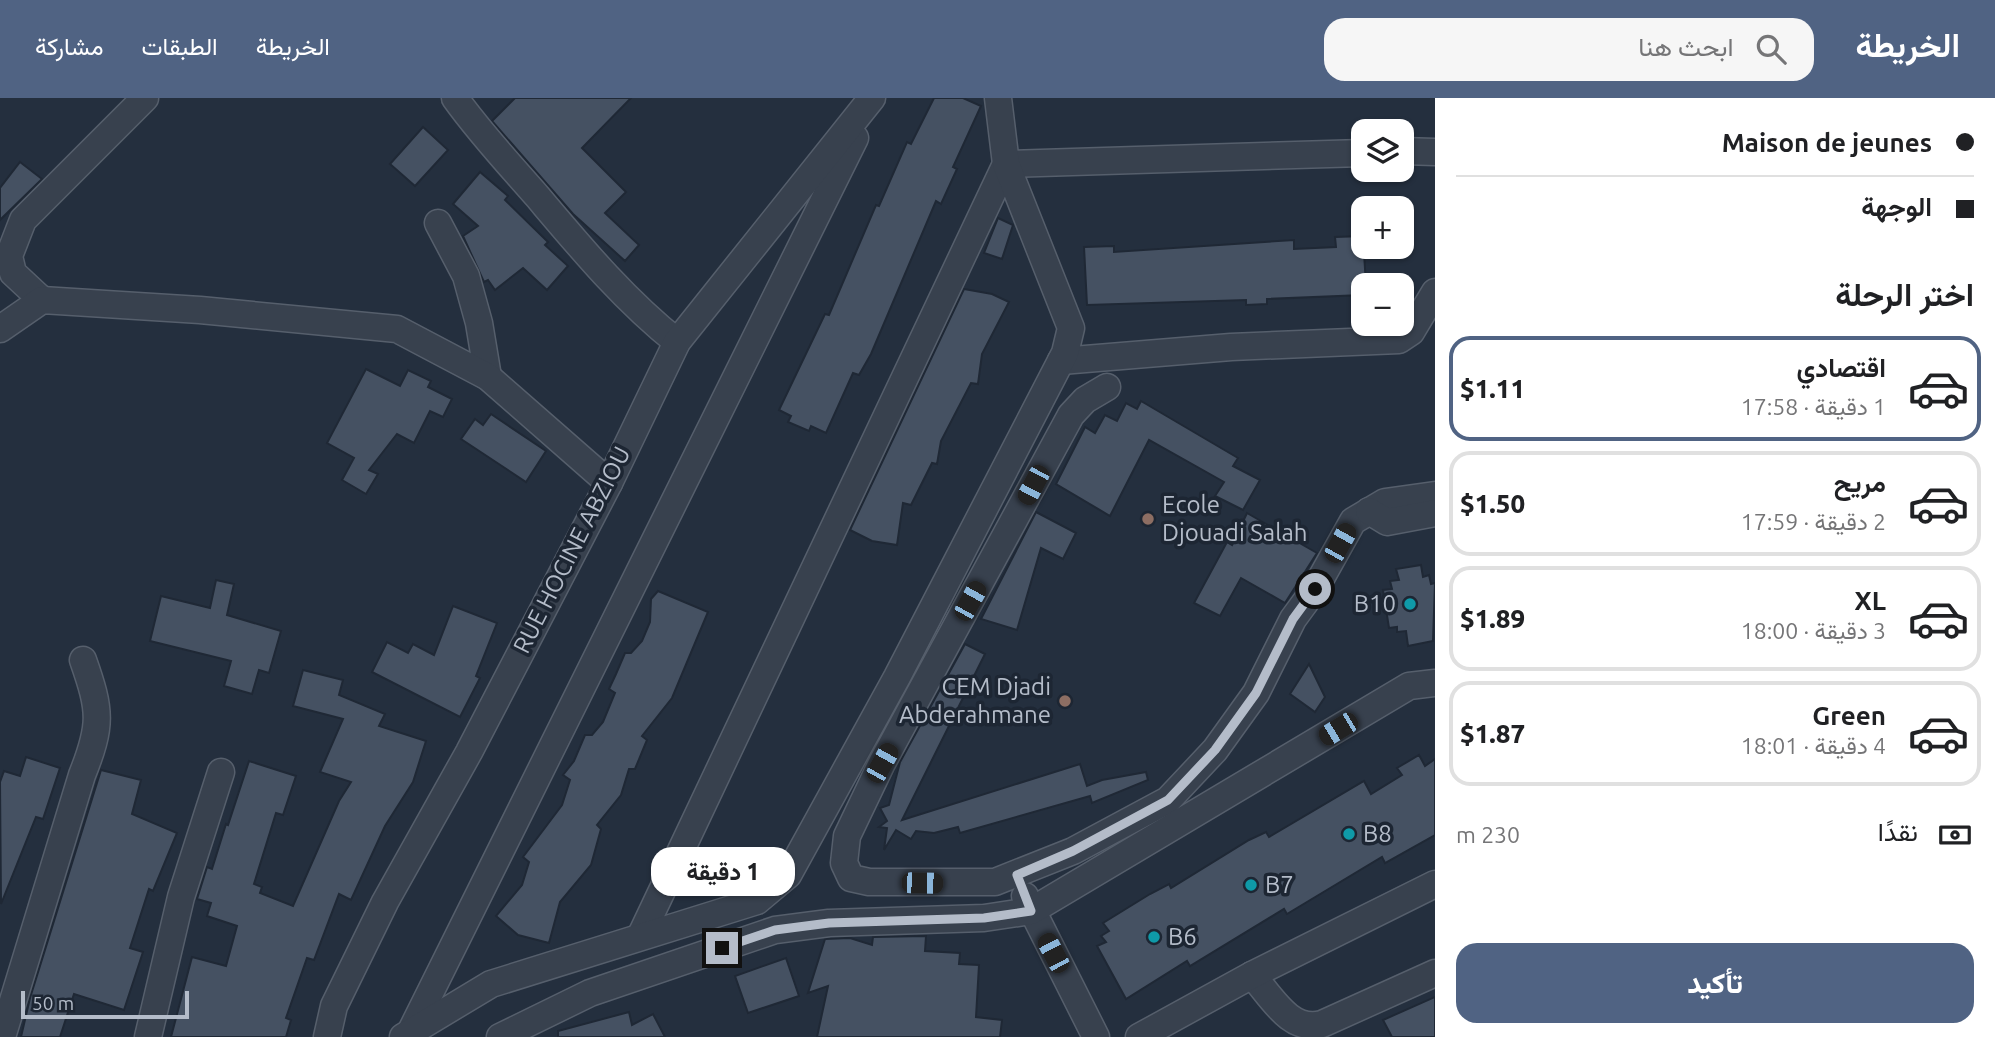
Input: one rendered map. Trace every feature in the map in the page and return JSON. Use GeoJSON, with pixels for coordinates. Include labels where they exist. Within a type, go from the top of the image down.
{"type":"FeatureCollection","features":[{"type":"Feature","properties":{"kind":"street"},"geometry":{"type":"LineString","coordinates":[[42,300],[13,273],[9,256],[23,220],[145,98]]}},
{"type":"Feature","properties":{"kind":"street"},"geometry":{"type":"LineString","coordinates":[[455,98],[482,135],[604,275],[636,309],[677,342]]}},
{"type":"Feature","properties":{"kind":"street"},"geometry":{"type":"LineString","coordinates":[[407,1035],[873,98]]}},
{"type":"Feature","properties":{"kind":"street","name":"RUE HOCINE ABZIOU"},"geometry":{"type":"LineString","coordinates":[[327,1037],[334,1006],[385,902],[469,752],[608,483],[677,342],[873,98]]}},
{"type":"Feature","properties":{"kind":"street"},"geometry":{"type":"LineString","coordinates":[[407,1035],[491,984],[757,901],[788,875],[897,677],[1061,361],[1071,328],[1006,164],[998,98]]}},
{"type":"Feature","properties":{"kind":"street"},"geometry":{"type":"LineString","coordinates":[[1414,152],[1435,152]]}},
{"type":"Feature","properties":{"kind":"street"},"geometry":{"type":"LineString","coordinates":[[1006,164],[1351,153]]}},
{"type":"Feature","properties":{"kind":"street"},"geometry":{"type":"LineString","coordinates":[[641,935],[1006,164]]}},
{"type":"Feature","properties":{"kind":"street"},"geometry":{"type":"LineString","coordinates":[[438,223],[466,276],[479,323],[488,377]]}},
{"type":"Feature","properties":{"kind":"street"},"geometry":{"type":"LineString","coordinates":[[1061,361],[1231,347],[1399,340],[1411,332],[1435,292]]}},
{"type":"Feature","properties":{"kind":"street"},"geometry":{"type":"LineString","coordinates":[[0,329],[42,300],[200,310],[397,329],[488,377],[608,483]]}},
{"type":"Feature","properties":{"kind":"street"},"geometry":{"type":"LineString","coordinates":[[1107,387],[1085,400],[1071,415],[882,763],[847,836],[844,863],[851,877],[869,882],[976,884],[1017,875],[1073,851],[1168,800],[1215,750],[1256,693],[1293,619],[1315,589],[1353,521],[1385,502],[1435,495]]}},
{"type":"Feature","properties":{"kind":"street"},"geometry":{"type":"LineString","coordinates":[[1369,511],[1387,522],[1435,513]]}},
{"type":"Feature","properties":{"kind":"street"},"geometry":{"type":"LineString","coordinates":[[2,1037],[82,775],[98,737],[97,698],[83,660]]}},
{"type":"Feature","properties":{"kind":"street"},"geometry":{"type":"LineString","coordinates":[[500,1037],[590,993],[775,930],[829,923],[984,918],[1031,911],[1409,686],[1435,683]]}},
{"type":"Feature","properties":{"kind":"street"},"geometry":{"type":"LineString","coordinates":[[148,1037],[180,897],[221,772]]}},
{"type":"Feature","properties":{"kind":"street"},"geometry":{"type":"LineString","coordinates":[[1017,875],[1031,911],[1096,1037]]}},
{"type":"Feature","properties":{"kind":"street"},"geometry":{"type":"LineString","coordinates":[[1139,1037],[1252,975],[1435,884]]}},
{"type":"Feature","properties":{"kind":"street"},"geometry":{"type":"LineString","coordinates":[[1252,975],[1292,1020],[1315,1026],[1435,973]]}},
{"type":"Feature","properties":{"kind":"building"},"geometry":{"type":"Polygon","coordinates":[[[515,98],[631,98],[582,148],[626,192],[605,213],[639,245],[625,261],[573,214],[492,121],[515,98]]]}},
{"type":"Feature","properties":{"kind":"building"},"geometry":{"type":"Polygon","coordinates":[[[934,98],[963,98],[981,106],[953,167],[957,169],[941,204],[936,201],[871,354],[859,375],[853,373],[826,433],[811,426],[809,431],[788,422],[791,416],[779,410],[825,314],[829,315],[876,205],[879,206],[907,142],[911,144],[934,98]]]}},
{"type":"Feature","properties":{"kind":"building"},"geometry":{"type":"Polygon","coordinates":[[[423,127],[448,150],[415,186],[390,164],[423,127]]]}},
{"type":"Feature","properties":{"kind":"building"},"geometry":{"type":"Polygon","coordinates":[[[20,162],[42,179],[0,220],[0,188],[20,162]]]}},
{"type":"Feature","properties":{"kind":"building"},"geometry":{"type":"Polygon","coordinates":[[[480,172],[508,196],[505,200],[548,242],[545,245],[568,266],[547,290],[523,268],[495,290],[488,280],[484,282],[463,236],[478,226],[453,204],[480,172]]]}},
{"type":"Feature","properties":{"kind":"building"},"geometry":{"type":"Polygon","coordinates":[[[998,218],[1013,225],[1002,259],[984,253],[998,218]]]}},
{"type":"Feature","properties":{"kind":"building"},"geometry":{"type":"Polygon","coordinates":[[[1351,236],[1351,259],[1364,259],[1365,273],[1351,273],[1351,296],[1267,299],[1267,304],[1246,305],[1246,300],[1087,305],[1084,247],[1114,246],[1114,252],[1294,240],[1294,249],[1336,247],[1335,237],[1351,236]]]}},
{"type":"Feature","properties":{"kind":"building"},"geometry":{"type":"Polygon","coordinates":[[[964,289],[992,294],[1009,302],[982,354],[978,384],[971,383],[941,441],[937,464],[932,463],[911,505],[903,503],[897,545],[872,541],[850,530],[964,289]]]}},
{"type":"Feature","properties":{"kind":"building"},"geometry":{"type":"Polygon","coordinates":[[[366,369],[400,386],[408,370],[431,381],[428,387],[452,399],[443,417],[430,411],[414,443],[397,434],[369,470],[378,474],[366,494],[342,480],[354,458],[327,443],[366,369]]]}},
{"type":"Feature","properties":{"kind":"building"},"geometry":{"type":"Polygon","coordinates":[[[1141,401],[1238,458],[1233,466],[1260,480],[1243,510],[1215,496],[1224,482],[1149,440],[1110,516],[1056,484],[1085,427],[1095,433],[1105,415],[1117,421],[1126,403],[1137,409],[1141,401]]]}},
{"type":"Feature","properties":{"kind":"building"},"geometry":{"type":"Polygon","coordinates":[[[491,414],[546,451],[526,482],[461,439],[475,419],[483,425],[491,414]]]}},
{"type":"Feature","properties":{"kind":"building"},"geometry":{"type":"Polygon","coordinates":[[[1036,512],[1076,533],[1063,559],[1041,548],[1017,630],[981,619],[1036,512]]]}},
{"type":"Feature","properties":{"kind":"building"},"geometry":{"type":"Polygon","coordinates":[[[1247,513],[1317,553],[1285,603],[1241,578],[1220,616],[1194,603],[1227,542],[1232,545],[1247,513]]]}},
{"type":"Feature","properties":{"kind":"building","name":"B10"},"geometry":{"type":"Polygon","coordinates":[[[1421,565],[1423,577],[1429,575],[1431,584],[1435,583],[1433,641],[1408,646],[1406,631],[1397,632],[1397,627],[1389,628],[1383,590],[1392,589],[1390,581],[1399,580],[1396,569],[1421,565]]]}},
{"type":"Feature","properties":{"kind":"building"},"geometry":{"type":"Polygon","coordinates":[[[216,580],[234,584],[227,615],[281,631],[269,673],[259,670],[252,694],[224,686],[231,661],[150,641],[161,596],[210,608],[216,580]]]}},
{"type":"Feature","properties":{"kind":"building"},"geometry":{"type":"Polygon","coordinates":[[[658,591],[708,612],[672,698],[642,736],[647,740],[635,769],[629,769],[621,795],[597,825],[601,829],[591,865],[560,902],[549,943],[518,935],[496,916],[522,885],[529,862],[523,857],[562,805],[570,780],[563,775],[574,761],[585,735],[592,735],[603,722],[615,693],[609,689],[625,653],[631,653],[642,641],[650,622],[651,599],[658,591]]]}},
{"type":"Feature","properties":{"kind":"building"},"geometry":{"type":"Polygon","coordinates":[[[453,606],[497,623],[476,676],[480,678],[460,717],[372,672],[387,642],[408,653],[413,644],[434,655],[453,606]]]}},
{"type":"Feature","properties":{"kind":"building"},"geometry":{"type":"Polygon","coordinates":[[[965,644],[985,654],[902,820],[1080,764],[1087,786],[1102,780],[1146,772],[1148,780],[1092,803],[1090,796],[960,833],[958,827],[934,833],[916,831],[911,839],[896,830],[884,850],[887,828],[879,827],[887,821],[880,808],[889,805],[900,762],[965,644]]]}},
{"type":"Feature","properties":{"kind":"building"},"geometry":{"type":"Polygon","coordinates":[[[1309,664],[1325,697],[1315,712],[1290,694],[1309,664]]]}},
{"type":"Feature","properties":{"kind":"building"},"geometry":{"type":"Polygon","coordinates":[[[303,670],[343,680],[339,695],[385,714],[379,726],[426,741],[413,782],[385,826],[351,900],[339,894],[314,960],[307,958],[286,1018],[291,1020],[286,1037],[171,1037],[192,957],[226,966],[237,926],[207,916],[211,903],[197,899],[207,867],[212,869],[249,761],[296,776],[283,815],[276,813],[254,884],[262,887],[260,893],[293,906],[339,801],[351,782],[320,772],[343,719],[293,706],[303,670]]]}},
{"type":"Feature","properties":{"kind":"building"},"geometry":{"type":"Polygon","coordinates":[[[1419,755],[1425,766],[1435,759],[1435,835],[1385,863],[1382,857],[1287,914],[1284,909],[1190,966],[1187,961],[1126,999],[1097,946],[1106,942],[1101,936],[1109,931],[1103,923],[1169,884],[1171,888],[1249,840],[1266,832],[1269,837],[1364,781],[1371,794],[1402,775],[1397,768],[1419,755]]]}},
{"type":"Feature","properties":{"kind":"building"},"geometry":{"type":"Polygon","coordinates":[[[26,757],[60,768],[43,819],[36,817],[1,904],[0,782],[4,771],[20,776],[26,757]]]}},
{"type":"Feature","properties":{"kind":"building"},"geometry":{"type":"Polygon","coordinates":[[[101,770],[141,780],[132,814],[177,833],[153,891],[149,889],[130,948],[143,952],[124,1010],[74,994],[60,1037],[21,1037],[30,998],[101,770]]]}},
{"type":"Feature","properties":{"kind":"building"},"geometry":{"type":"Polygon","coordinates":[[[926,936],[925,951],[960,953],[959,964],[979,965],[976,1017],[1002,1020],[1000,1037],[817,1037],[828,986],[808,993],[825,939],[850,938],[872,945],[873,937],[926,936]]]}},
{"type":"Feature","properties":{"kind":"building"},"geometry":{"type":"Polygon","coordinates":[[[786,958],[799,996],[748,1013],[735,976],[786,958]]]}},
{"type":"Feature","properties":{"kind":"building"},"geometry":{"type":"Polygon","coordinates":[[[1435,997],[1435,1037],[1392,1037],[1383,1020],[1435,997]]]}},
{"type":"Feature","properties":{"kind":"building"},"geometry":{"type":"Polygon","coordinates":[[[629,1012],[632,1025],[653,1014],[665,1037],[558,1037],[558,1031],[629,1012]]]}},
{"type":"Feature","properties":{"kind":"place","name":"Ecole Djouadi Salah"},"geometry":{"type":"Point","coordinates":[1148,519]}},
{"type":"Feature","properties":{"kind":"place","name":"B10"},"geometry":{"type":"Point","coordinates":[1410,604]}},
{"type":"Feature","properties":{"kind":"place","name":"CEM Djadi Abderahmane"},"geometry":{"type":"Point","coordinates":[1065,701]}},
{"type":"Feature","properties":{"kind":"place","name":"B8"},"geometry":{"type":"Point","coordinates":[1349,834]}},
{"type":"Feature","properties":{"kind":"place","name":"B7"},"geometry":{"type":"Point","coordinates":[1251,885]}},
{"type":"Feature","properties":{"kind":"place","name":"B6"},"geometry":{"type":"Point","coordinates":[1154,937]}},
{"type":"Feature","properties":{"kind":"route"},"geometry":{"type":"LineString","coordinates":[[722,948],[775,930],[829,923],[984,918],[1031,911],[1017,875],[1073,851],[1168,800],[1215,750],[1256,693],[1293,619],[1315,589]]}}]}
